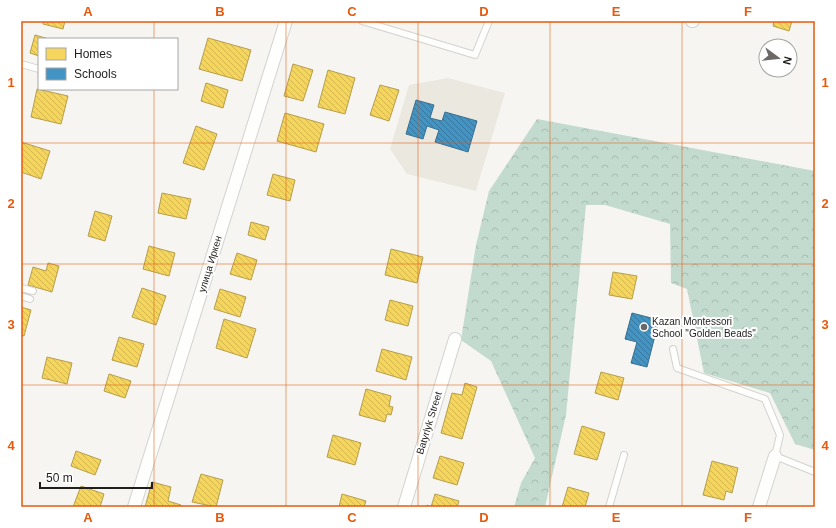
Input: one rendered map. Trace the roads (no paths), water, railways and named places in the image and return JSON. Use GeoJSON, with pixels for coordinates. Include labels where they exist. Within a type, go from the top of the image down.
{"type":"FeatureCollection","features":[{"type":"Feature","properties":{"kind":"street","name":"улица Иркен"},"geometry":{"type":"LineString","coordinates":[[134,507],[286,21]]}},
{"type":"Feature","properties":{"kind":"street","name":"Batyrlyk Street"},"geometry":{"type":"LineString","coordinates":[[404,507],[455,339]]}},
{"type":"Feature","properties":{"kind":"street"},"geometry":{"type":"LineString","coordinates":[[759,507],[775,456]]}},
{"type":"Feature","properties":{"kind":"lane"},"geometry":{"type":"LineString","coordinates":[[362,21],[475,55],[489,21]]}},
{"type":"Feature","properties":{"kind":"lane"},"geometry":{"type":"LineString","coordinates":[[21,64],[38,69]]}},
{"type":"Feature","properties":{"kind":"lane"},"geometry":{"type":"LineString","coordinates":[[21,288],[33,291]]}},
{"type":"Feature","properties":{"kind":"lane"},"geometry":{"type":"LineString","coordinates":[[21,296],[30,299]]}},
{"type":"Feature","properties":{"kind":"lane"},"geometry":{"type":"LineString","coordinates":[[673,349],[677,368],[765,399],[780,435],[775,456],[815,472]]}},
{"type":"Feature","properties":{"kind":"lane"},"geometry":{"type":"LineString","coordinates":[[609,507],[624,455]]}},
{"type":"Feature","properties":{"kind":"place","name":"Kazan Montessori School \"Golden Beads\""},"geometry":{"type":"Point","coordinates":[644,327]}}]}
